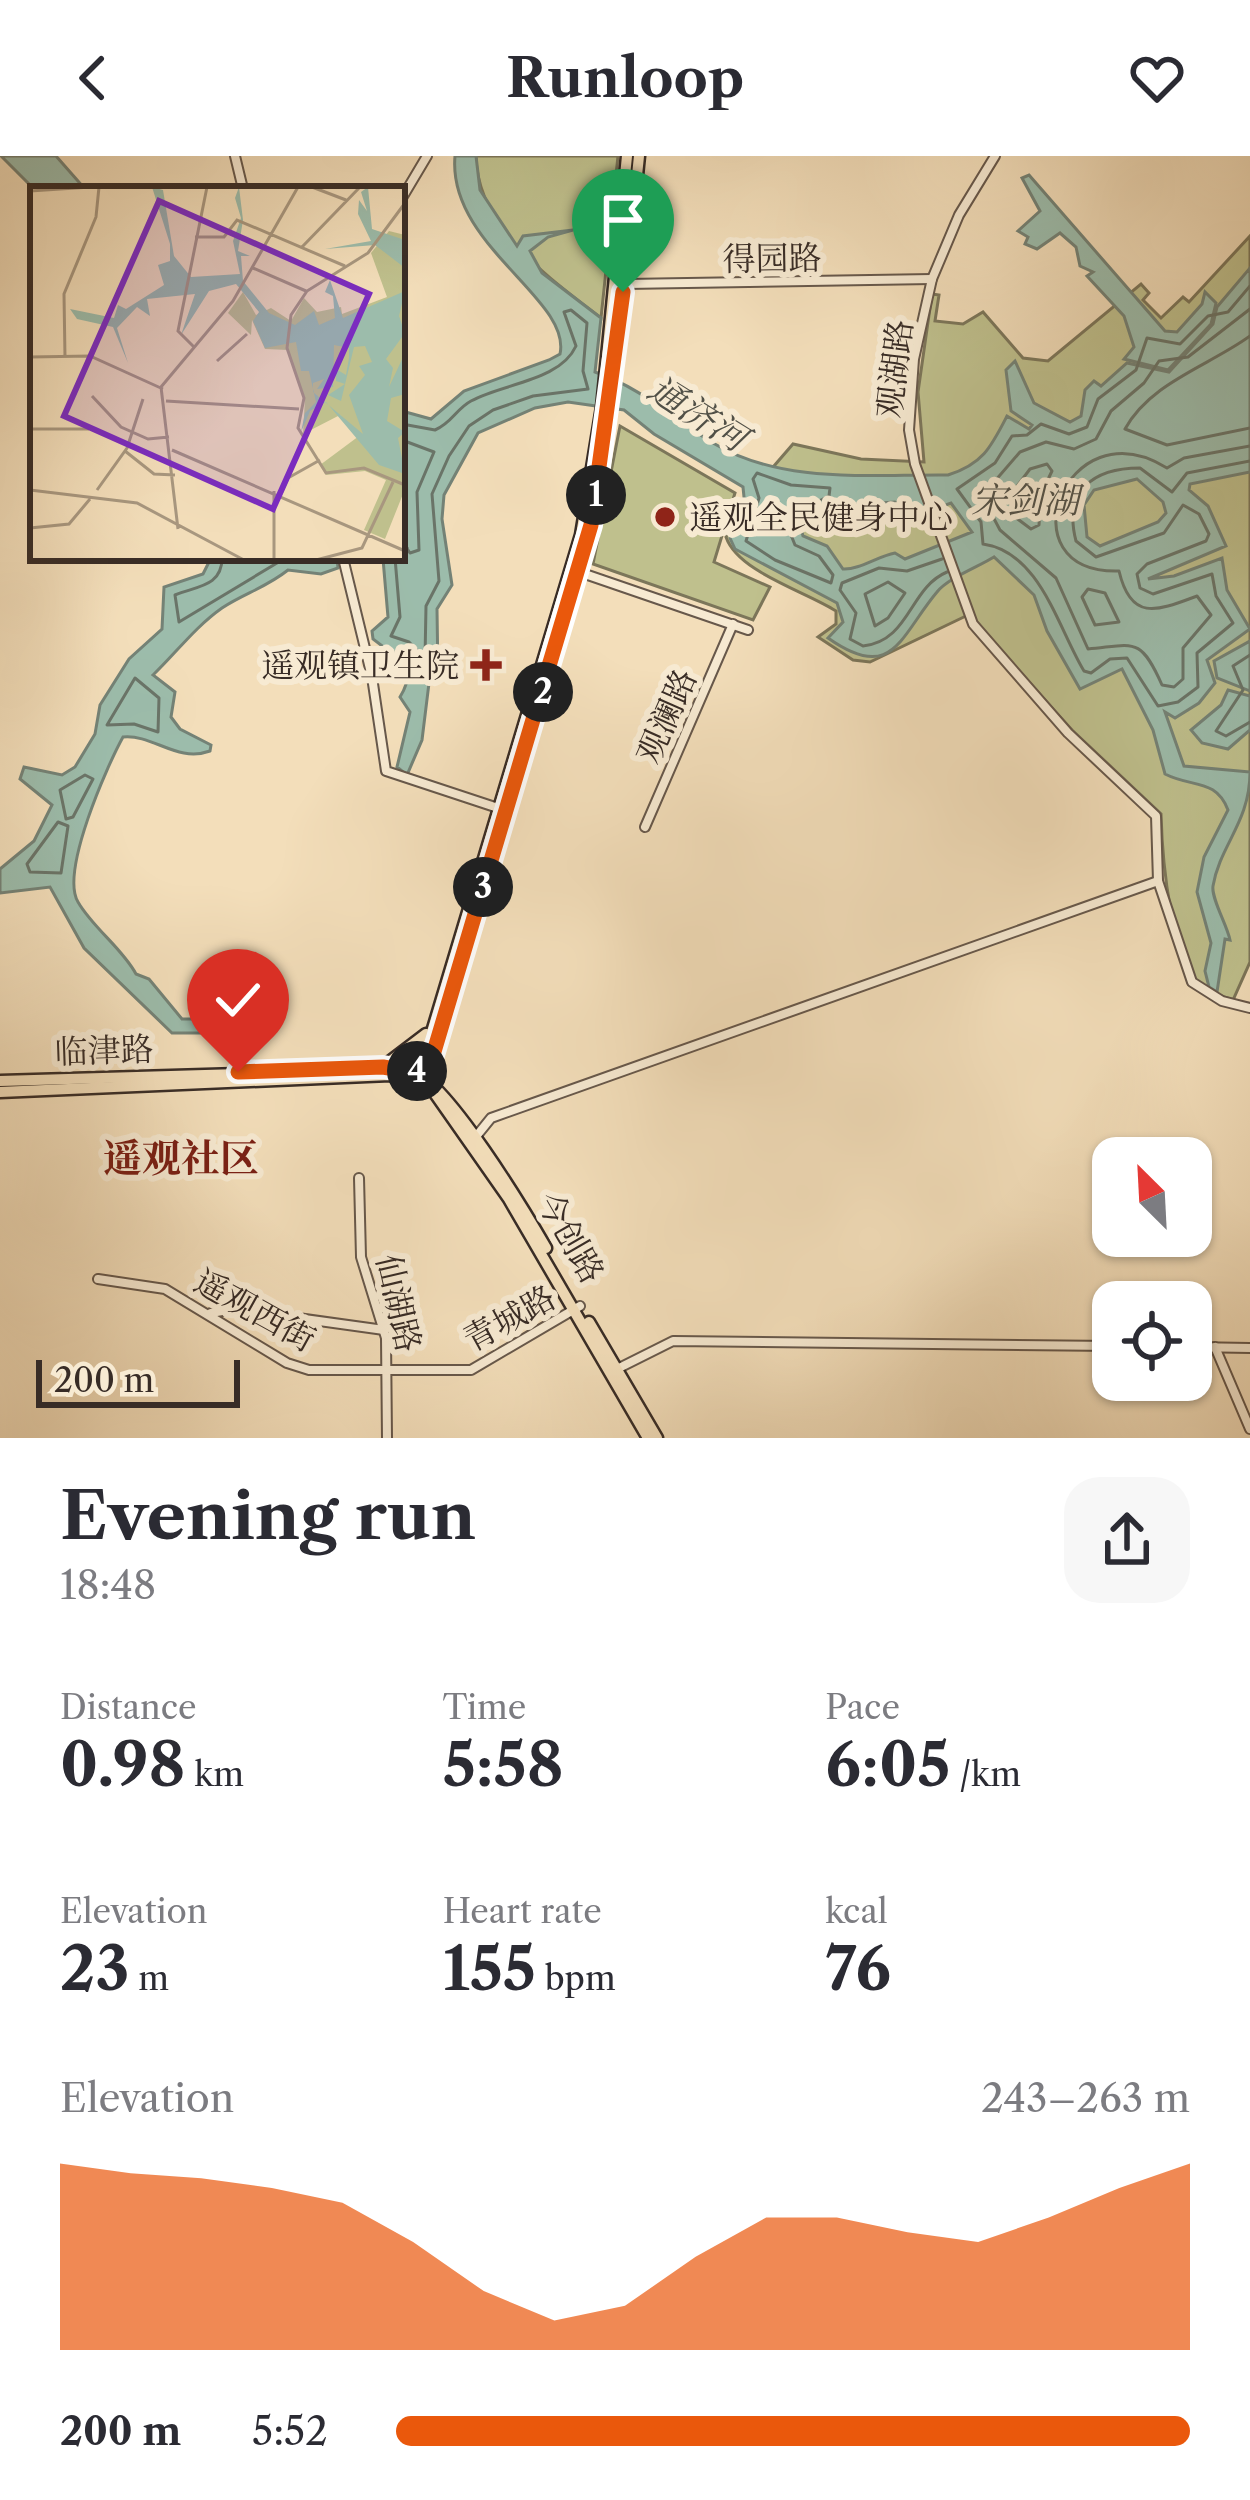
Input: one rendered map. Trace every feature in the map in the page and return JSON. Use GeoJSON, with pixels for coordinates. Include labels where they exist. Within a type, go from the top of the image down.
{"type":"FeatureCollection","features":[{"type":"Feature","properties":{"kind":"main road"},"geometry":{"type":"LineString","coordinates":[[619,284],[627,156]]}},
{"type":"Feature","properties":{"kind":"main road"},"geometry":{"type":"LineString","coordinates":[[421,1075],[579,572],[639,156]]}},
{"type":"Feature","properties":{"kind":"main road"},"geometry":{"type":"LineString","coordinates":[[421,1075],[433,1020],[581,535],[606,408]]}},
{"type":"Feature","properties":{"kind":"main road"},"geometry":{"type":"LineString","coordinates":[[382,1067],[411,1050],[433,1020]]}},
{"type":"Feature","properties":{"kind":"main road","name":"临津路"},"geometry":{"type":"LineString","coordinates":[[0,1082],[382,1067],[421,1075]]}},
{"type":"Feature","properties":{"kind":"main road","name":"临津路"},"geometry":{"type":"LineString","coordinates":[[0,1093],[421,1075]]}},
{"type":"Feature","properties":{"kind":"main road","name":"今创路"},"geometry":{"type":"LineString","coordinates":[[421,1075],[512,1187],[652,1438]]}},
{"type":"Feature","properties":{"kind":"main road","name":"今创路"},"geometry":{"type":"LineString","coordinates":[[421,1075],[509,1199],[617,1369],[652,1438]]}},
{"type":"Feature","properties":{"kind":"street"},"geometry":{"type":"LineString","coordinates":[[235,156],[242,186]]}},
{"type":"Feature","properties":{"kind":"street"},"geometry":{"type":"LineString","coordinates":[[405,193],[427,156]]}},
{"type":"Feature","properties":{"kind":"street","name":"观湖路"},"geometry":{"type":"LineString","coordinates":[[995,156],[958,215],[932,279],[914,359],[909,430],[915,464],[973,624],[1068,733],[1151,808],[1158,881],[1192,982],[1222,1001],[1250,1008]]}},
{"type":"Feature","properties":{"kind":"street","name":"得园路"},"geometry":{"type":"LineString","coordinates":[[619,284],[932,279]]}},
{"type":"Feature","properties":{"kind":"street"},"geometry":{"type":"LineString","coordinates":[[344,561],[372,676],[383,764],[396,778],[498,808]]}},
{"type":"Feature","properties":{"kind":"street"},"geometry":{"type":"LineString","coordinates":[[579,572],[748,630]]}},
{"type":"Feature","properties":{"kind":"street","name":"观澜路"},"geometry":{"type":"LineString","coordinates":[[645,827],[733,624]]}},
{"type":"Feature","properties":{"kind":"street"},"geometry":{"type":"LineString","coordinates":[[474,1139],[491,1118],[1158,881]]}},
{"type":"Feature","properties":{"kind":"street","name":"仙湖路"},"geometry":{"type":"LineString","coordinates":[[359,1178],[361,1257],[384,1330],[390,1373],[387,1438]]}},
{"type":"Feature","properties":{"kind":"street","name":"遥观西街"},"geometry":{"type":"LineString","coordinates":[[98,1280],[165,1289],[287,1363],[309,1370],[390,1373]]}},
{"type":"Feature","properties":{"kind":"street","name":"青城路"},"geometry":{"type":"LineString","coordinates":[[390,1373],[471,1370],[577,1308]]}},
{"type":"Feature","properties":{"kind":"street"},"geometry":{"type":"LineString","coordinates":[[209,1313],[233,1309],[384,1330]]}},
{"type":"Feature","properties":{"kind":"street"},"geometry":{"type":"LineString","coordinates":[[617,1369],[673,1341],[1092,1346]]}},
{"type":"Feature","properties":{"kind":"street"},"geometry":{"type":"LineString","coordinates":[[1250,1348],[1215,1347],[1250,1430]]}},
{"type":"Feature","properties":{"kind":"green space"},"geometry":{"type":"Polygon","coordinates":[[[476,156],[618,156],[601,318],[538,268],[502,228],[479,182],[476,156]]]}},
{"type":"Feature","properties":{"kind":"green space"},"geometry":{"type":"Polygon","coordinates":[[[1250,236],[1250,962],[1233,1000],[1206,990],[1184,959],[1170,908],[1161,814],[1072,730],[968,615],[870,662],[853,660],[818,637],[836,624],[836,611],[758,571],[726,537],[742,503],[793,444],[861,459],[924,462],[918,392],[932,294],[939,295],[935,321],[963,324],[983,312],[1023,358],[1048,361],[1141,284],[1149,293],[1143,300],[1161,318],[1183,297],[1189,302],[1250,236]]]}},
{"type":"Feature","properties":{"kind":"green space","name":"遥观全民健身中心"},"geometry":{"type":"Polygon","coordinates":[[[620,426],[735,493],[714,562],[770,587],[753,620],[593,564],[620,426]]]}},
{"type":"Feature","properties":{"kind":"water"},"geometry":{"type":"Polygon","coordinates":[[[1,156],[56,156],[82,186],[31,186],[1,156]]]}},
{"type":"Feature","properties":{"kind":"water","name":"宋剑湖"},"geometry":{"type":"Polygon","coordinates":[[[455,156],[476,156],[480,190],[517,246],[523,236],[573,230],[548,237],[530,251],[542,273],[601,318],[595,372],[628,386],[740,456],[768,466],[858,476],[948,475],[978,460],[1007,416],[1029,429],[1032,425],[1011,411],[1006,370],[1015,361],[1034,403],[1070,422],[1081,416],[1085,390],[1094,381],[1101,386],[1127,363],[1169,372],[1213,324],[1217,307],[1250,268],[1250,472],[1190,484],[1189,490],[1208,506],[1226,546],[1148,579],[1174,576],[1222,558],[1227,590],[1250,629],[1207,660],[1215,683],[1199,703],[1175,718],[1165,712],[1184,766],[1250,772],[1245,805],[1213,886],[1230,940],[1225,939],[1217,992],[1209,987],[1205,971],[1211,943],[1197,892],[1204,857],[1228,810],[1210,788],[1165,774],[1153,730],[1122,669],[1080,689],[1047,631],[1034,595],[994,557],[942,587],[893,649],[867,656],[850,651],[828,638],[843,622],[837,603],[735,549],[730,538],[745,507],[743,487],[654,434],[624,410],[568,402],[535,408],[478,433],[444,495],[442,519],[452,585],[437,609],[438,676],[429,683],[422,740],[407,775],[397,767],[410,712],[400,697],[407,681],[407,663],[404,652],[390,652],[373,639],[372,631],[388,617],[383,561],[405,561],[407,548],[405,412],[431,419],[464,391],[560,354],[559,333],[548,312],[470,217],[458,188],[455,156]],[[1137,479],[1094,490],[1084,505],[1087,537],[1100,546],[1158,522],[1166,513],[1163,502],[1137,479]],[[895,502],[857,505],[833,510],[801,528],[803,536],[827,546],[843,569],[895,553],[905,559],[972,532],[951,503],[920,514],[895,502]]]}},
{"type":"Feature","properties":{"kind":"water"},"geometry":{"type":"Polygon","coordinates":[[[1029,175],[1165,331],[1177,332],[1202,304],[1205,292],[1216,303],[1211,324],[1168,370],[1124,359],[1134,347],[1124,316],[1087,276],[1093,272],[1080,266],[1076,247],[1060,233],[1037,249],[1025,244],[1028,237],[1018,231],[1040,211],[1022,178],[1029,175]]]}},
{"type":"Feature","properties":{"kind":"water"},"geometry":{"type":"Polygon","coordinates":[[[210,561],[337,561],[338,568],[321,574],[288,570],[222,608],[194,632],[153,675],[175,692],[171,717],[180,729],[211,745],[210,751],[187,753],[123,737],[88,819],[75,868],[78,902],[136,974],[149,979],[182,1019],[194,1019],[205,1033],[172,1033],[84,948],[50,887],[0,893],[0,869],[34,841],[52,805],[20,779],[24,767],[62,775],[75,767],[95,734],[100,705],[129,659],[162,629],[164,587],[203,574],[210,561]]]}},
{"type":"Feature","properties":{"kind":"water"},"geometry":{"type":"Polygon","coordinates":[[[1250,641],[1250,691],[1217,678],[1214,661],[1250,641]]]}},
{"type":"Feature","properties":{"kind":"water"},"geometry":{"type":"Polygon","coordinates":[[[1228,690],[1250,696],[1250,730],[1228,749],[1202,743],[1191,730],[1221,705],[1228,690]]]}},
{"type":"Feature","properties":{"kind":"place","name":"遥观全民健身中心"},"geometry":{"type":"Point","coordinates":[665,517]}},
{"type":"Feature","properties":{"kind":"place","name":"遥观镇卫生院"},"geometry":{"type":"Point","coordinates":[486,665]}},
{"type":"Feature","properties":{"kind":"district","name":"遥观社区"},"geometry":{"type":"Point","coordinates":[181,1158]}},
{"type":"Feature","properties":{"kind":"route"},"geometry":{"type":"LineString","coordinates":[[238,1072],[383,1067],[424,1074],[430,1065],[591,525],[623,292]]}},
{"type":"Feature","properties":{"kind":"water label","name":"通济河"},"geometry":{"type":"Point","coordinates":[698,413]}}]}
